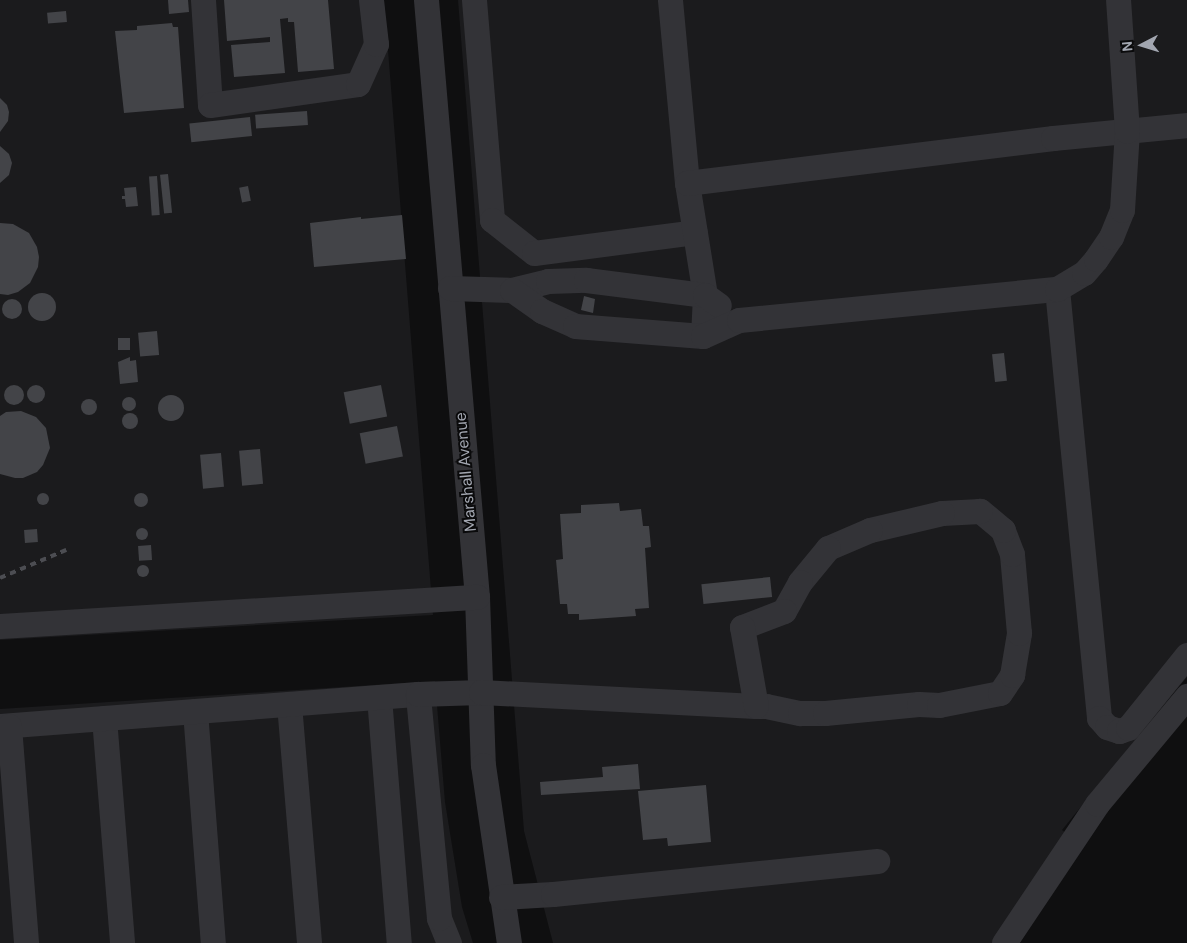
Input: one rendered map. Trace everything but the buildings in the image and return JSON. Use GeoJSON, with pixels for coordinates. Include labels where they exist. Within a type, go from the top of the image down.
{"type":"FeatureCollection","features":[{"type":"Feature","properties":{"kind":"street"},"geometry":{"type":"LineString","coordinates":[[203,0],[210,105],[358,84],[376,44],[371,0]]}},
{"type":"Feature","properties":{"kind":"street","name":"Marshall Avenue"},"geometry":{"type":"LineString","coordinates":[[426,0],[477,596],[483,765],[509,943]]}},
{"type":"Feature","properties":{"kind":"street"},"geometry":{"type":"LineString","coordinates":[[474,0],[492,220],[534,253],[695,232]]}},
{"type":"Feature","properties":{"kind":"street"},"geometry":{"type":"LineString","coordinates":[[670,0],[688,183],[705,296],[703,336]]}},
{"type":"Feature","properties":{"kind":"street"},"geometry":{"type":"LineString","coordinates":[[512,290],[542,311],[575,326],[703,336],[739,320],[1057,289],[1084,273],[1096,259],[1110,237],[1122,210],[1127,131],[1118,0]]}},
{"type":"Feature","properties":{"kind":"street"},"geometry":{"type":"LineString","coordinates":[[688,183],[1187,125]]}},
{"type":"Feature","properties":{"kind":"street"},"geometry":{"type":"LineString","coordinates":[[450,288],[512,290],[548,281],[586,280],[705,296],[739,320]]}},
{"type":"Feature","properties":{"kind":"street"},"geometry":{"type":"LineString","coordinates":[[1057,289],[1099,718],[1108,727],[1119,731],[1128,728],[1187,655]]}},
{"type":"Feature","properties":{"kind":"street"},"geometry":{"type":"LineString","coordinates":[[26,943],[4,726],[418,694],[481,692],[756,706],[800,713],[825,713],[919,704],[939,705],[1000,692],[1012,675],[1018,633],[1012,554],[1003,530],[980,511],[942,513],[870,530],[828,548],[800,582],[784,611],[742,627],[756,706]]}},
{"type":"Feature","properties":{"kind":"street"},"geometry":{"type":"LineString","coordinates":[[0,626],[477,596]]}},
{"type":"Feature","properties":{"kind":"street"},"geometry":{"type":"LineString","coordinates":[[418,694],[439,918],[449,943]]}},
{"type":"Feature","properties":{"kind":"street"},"geometry":{"type":"LineString","coordinates":[[1004,943],[1097,804],[1187,696]]}},
{"type":"Feature","properties":{"kind":"street"},"geometry":{"type":"LineString","coordinates":[[379,697],[400,943]]}},
{"type":"Feature","properties":{"kind":"street"},"geometry":{"type":"LineString","coordinates":[[289,704],[310,943]]}},
{"type":"Feature","properties":{"kind":"street"},"geometry":{"type":"LineString","coordinates":[[194,711],[213,943]]}},
{"type":"Feature","properties":{"kind":"street"},"geometry":{"type":"LineString","coordinates":[[104,718],[122,943]]}},
{"type":"Feature","properties":{"kind":"street"},"geometry":{"type":"LineString","coordinates":[[501,897],[562,893],[877,861]]}},
{"type":"Feature","properties":{"kind":"shaded area"},"geometry":{"type":"Polygon","coordinates":[[[0,0],[384,0],[433,615],[0,640],[0,0]]]}},
{"type":"Feature","properties":{"kind":"shaded area"},"geometry":{"type":"Polygon","coordinates":[[[458,0],[1187,0],[1187,677],[1062,830],[1083,847],[1019,943],[553,943],[524,831],[458,0]]]}},
{"type":"Feature","properties":{"kind":"shaded area"},"geometry":{"type":"Polygon","coordinates":[[[435,681],[445,802],[462,907],[473,943],[0,943],[0,709],[435,681]]]}},
{"type":"Feature","properties":{"kind":"railway"},"geometry":{"type":"LineString","coordinates":[[0,578],[66,550]]}}]}
